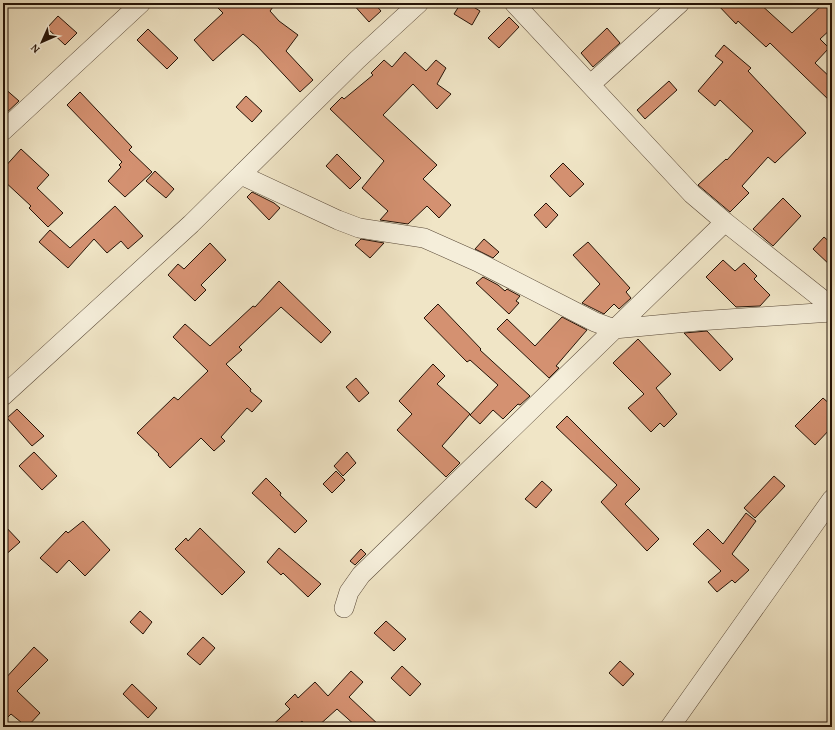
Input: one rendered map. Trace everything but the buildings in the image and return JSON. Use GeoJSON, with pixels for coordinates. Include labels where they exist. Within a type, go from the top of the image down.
{"type":"FeatureCollection","features":[{"type":"Feature","properties":{"kind":"street"},"geometry":{"type":"LineString","coordinates":[[3,396],[191,224],[357,60],[419,3]]}},
{"type":"Feature","properties":{"kind":"street"},"geometry":{"type":"LineString","coordinates":[[514,3],[692,194],[832,307]]}},
{"type":"Feature","properties":{"kind":"street"},"geometry":{"type":"LineString","coordinates":[[591,84],[680,3]]}},
{"type":"Feature","properties":{"kind":"street"},"geometry":{"type":"LineString","coordinates":[[5,125],[132,6]]}},
{"type":"Feature","properties":{"kind":"street"},"geometry":{"type":"LineString","coordinates":[[241,175],[359,228],[424,238],[478,262],[595,322],[614,329],[698,321],[832,312]]}},
{"type":"Feature","properties":{"kind":"street"},"geometry":{"type":"LineString","coordinates":[[344,608],[349,592],[361,575],[725,222]]}},
{"type":"Feature","properties":{"kind":"street"},"geometry":{"type":"LineString","coordinates":[[670,727],[832,499]]}}]}
